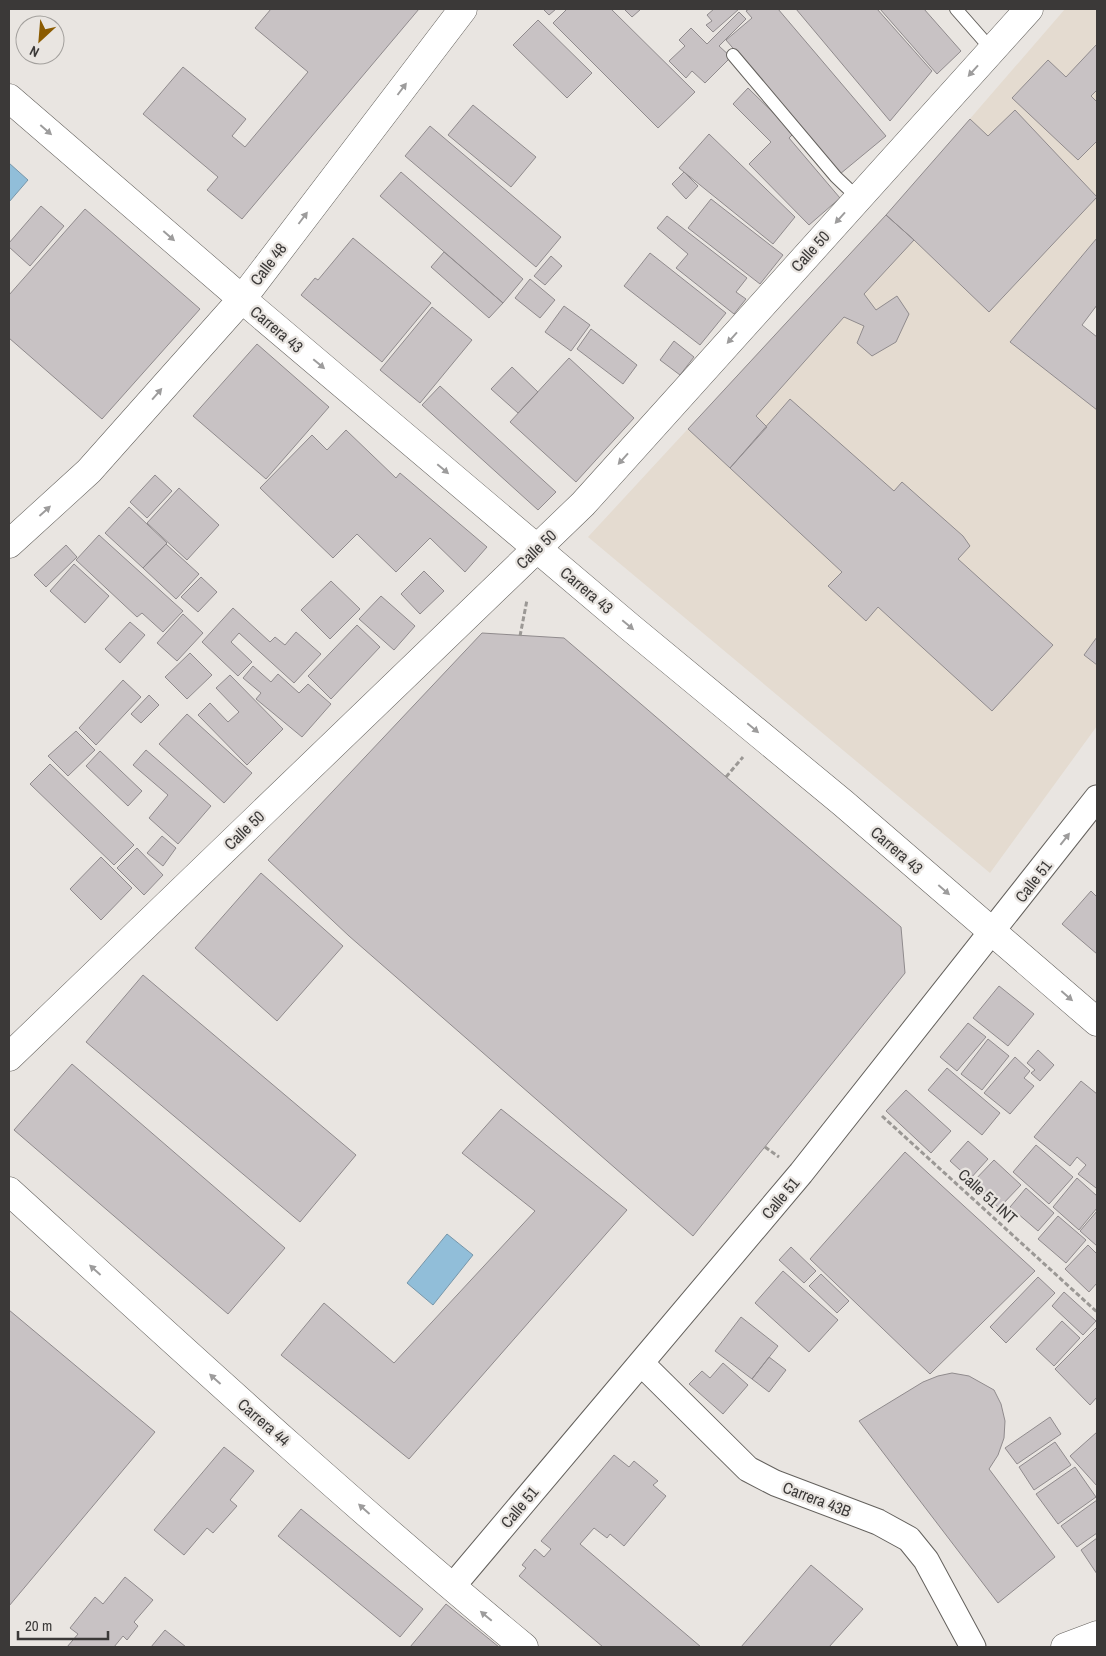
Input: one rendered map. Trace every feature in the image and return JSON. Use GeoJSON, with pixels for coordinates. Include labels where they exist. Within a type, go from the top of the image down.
{"type":"FeatureCollection","features":[{"type":"Feature","properties":{"kind":"street","name":"Calle 48"},"geometry":{"type":"LineString","coordinates":[[9,544],[89,471],[242,299],[463,9]]}},
{"type":"Feature","properties":{"kind":"street","name":"Calle 50"},"geometry":{"type":"LineString","coordinates":[[9,1057],[583,504],[1029,9]]}},
{"type":"Feature","properties":{"kind":"street","name":"Carrera 43"},"geometry":{"type":"LineString","coordinates":[[9,98],[242,299],[631,628],[843,803],[1097,1022]]}},
{"type":"Feature","properties":{"kind":"street","name":"Calle 51"},"geometry":{"type":"LineString","coordinates":[[452,1587],[801,1173],[1097,798]]}},
{"type":"Feature","properties":{"kind":"street","name":"Carrera 44"},"geometry":{"type":"LineString","coordinates":[[9,1191],[232,1395],[452,1587],[524,1647]]}},
{"type":"Feature","properties":{"kind":"street","name":"Carrera 43B"},"geometry":{"type":"LineString","coordinates":[[641,1363],[748,1469],[775,1483],[878,1522],[909,1539],[926,1560],[973,1647]]}},
{"type":"Feature","properties":{"kind":"street"},"geometry":{"type":"LineString","coordinates":[[1065,1647],[1097,1634]]}},
{"type":"Feature","properties":{"kind":"lane"},"geometry":{"type":"LineString","coordinates":[[956,9],[992,50]]}},
{"type":"Feature","properties":{"kind":"lane"},"geometry":{"type":"LineString","coordinates":[[733,56],[836,177],[858,198]]}},
{"type":"Feature","properties":{"kind":"path","name":"Calle 51 INT"},"geometry":{"type":"LineString","coordinates":[[862,1097],[1097,1312]]}},
{"type":"Feature","properties":{"kind":"shaded area"},"geometry":{"type":"Polygon","coordinates":[[[1065,9],[1097,9],[1097,238],[1010,342],[1097,410],[1097,726],[990,873],[588,537],[905,194],[1065,9]]]}},
{"type":"Feature","properties":{"kind":"water"},"geometry":{"type":"Polygon","coordinates":[[[9,163],[28,180],[9,202],[9,163]]]}},
{"type":"Feature","properties":{"kind":"water"},"geometry":{"type":"Polygon","coordinates":[[[447,1234],[473,1255],[433,1305],[407,1283],[447,1234]]]}},
{"type":"Feature","properties":{"kind":"building"},"geometry":{"type":"Polygon","coordinates":[[[271,9],[419,9],[242,219],[207,190],[218,177],[143,114],[183,67],[246,119],[232,136],[245,147],[308,72],[255,28],[271,9]]]}},
{"type":"Feature","properties":{"kind":"building"},"geometry":{"type":"Polygon","coordinates":[[[543,9],[556,9],[549,15],[543,9]]]}},
{"type":"Feature","properties":{"kind":"building"},"geometry":{"type":"Polygon","coordinates":[[[567,9],[611,9],[695,92],[658,128],[553,23],[567,9]]]}},
{"type":"Feature","properties":{"kind":"building"},"geometry":{"type":"Polygon","coordinates":[[[624,9],[641,9],[632,17],[624,9]]]}},
{"type":"Feature","properties":{"kind":"building"},"geometry":{"type":"Polygon","coordinates":[[[714,9],[739,9],[713,32],[706,25],[712,21],[707,15],[714,9]]]}},
{"type":"Feature","properties":{"kind":"building"},"geometry":{"type":"Polygon","coordinates":[[[749,9],[778,9],[886,136],[840,174],[726,40],[752,18],[746,11],[749,9]]]}},
{"type":"Feature","properties":{"kind":"building"},"geometry":{"type":"Polygon","coordinates":[[[796,9],[877,9],[932,71],[890,121],[796,9]]]}},
{"type":"Feature","properties":{"kind":"building"},"geometry":{"type":"Polygon","coordinates":[[[880,9],[924,9],[961,51],[937,74],[880,9]]]}},
{"type":"Feature","properties":{"kind":"building"},"geometry":{"type":"Polygon","coordinates":[[[739,12],[746,19],[719,46],[731,57],[705,83],[692,71],[686,78],[669,61],[685,46],[679,40],[691,28],[707,44],[739,12]]]}},
{"type":"Feature","properties":{"kind":"building"},"geometry":{"type":"Polygon","coordinates":[[[538,20],[592,73],[567,98],[513,45],[538,20]]]}},
{"type":"Feature","properties":{"kind":"building"},"geometry":{"type":"Polygon","coordinates":[[[1097,44],[1097,90],[1091,96],[1097,102],[1097,141],[1078,160],[1012,98],[1048,60],[1066,77],[1097,44]]]}},
{"type":"Feature","properties":{"kind":"building"},"geometry":{"type":"Polygon","coordinates":[[[748,88],[794,133],[789,138],[840,198],[809,225],[749,164],[771,142],[733,104],[748,88]]]}},
{"type":"Feature","properties":{"kind":"building"},"geometry":{"type":"Polygon","coordinates":[[[473,105],[536,157],[511,187],[448,135],[473,105]]]}},
{"type":"Feature","properties":{"kind":"building"},"geometry":{"type":"Polygon","coordinates":[[[1015,110],[1097,197],[989,312],[886,215],[970,119],[988,136],[1015,110]]]}},
{"type":"Feature","properties":{"kind":"building"},"geometry":{"type":"Polygon","coordinates":[[[430,126],[561,237],[536,267],[405,156],[430,126]]]}},
{"type":"Feature","properties":{"kind":"building"},"geometry":{"type":"Polygon","coordinates":[[[709,134],[795,217],[773,244],[679,168],[709,134]]]}},
{"type":"Feature","properties":{"kind":"building"},"geometry":{"type":"Polygon","coordinates":[[[401,172],[523,279],[503,303],[380,196],[401,172]]]}},
{"type":"Feature","properties":{"kind":"building"},"geometry":{"type":"Polygon","coordinates":[[[684,172],[698,186],[686,199],[672,184],[684,172]]]}},
{"type":"Feature","properties":{"kind":"building"},"geometry":{"type":"Polygon","coordinates":[[[711,199],[783,255],[760,284],[688,228],[711,199]]]}},
{"type":"Feature","properties":{"kind":"building"},"geometry":{"type":"Polygon","coordinates":[[[41,206],[64,226],[30,266],[9,247],[9,243],[41,206]]]}},
{"type":"Feature","properties":{"kind":"building"},"geometry":{"type":"Polygon","coordinates":[[[85,209],[200,309],[102,419],[9,338],[9,295],[85,209]]]}},
{"type":"Feature","properties":{"kind":"building"},"geometry":{"type":"Polygon","coordinates":[[[886,215],[914,240],[864,294],[876,310],[897,296],[909,314],[896,342],[872,356],[857,343],[864,326],[844,317],[756,416],[767,427],[730,468],[688,429],[886,215]]]}},
{"type":"Feature","properties":{"kind":"building"},"geometry":{"type":"Polygon","coordinates":[[[667,216],[747,278],[736,292],[746,299],[734,314],[676,268],[688,254],[657,228],[667,216]]]}},
{"type":"Feature","properties":{"kind":"building"},"geometry":{"type":"Polygon","coordinates":[[[353,238],[431,303],[382,362],[301,295],[315,278],[318,280],[353,238]]]}},
{"type":"Feature","properties":{"kind":"building"},"geometry":{"type":"Polygon","coordinates":[[[1097,238],[1097,305],[1082,325],[1097,337],[1097,410],[1010,342],[1097,238]]]}},
{"type":"Feature","properties":{"kind":"building"},"geometry":{"type":"Polygon","coordinates":[[[444,252],[503,303],[489,318],[431,267],[444,252]]]}},
{"type":"Feature","properties":{"kind":"building"},"geometry":{"type":"Polygon","coordinates":[[[650,253],[726,313],[700,345],[624,286],[650,253]]]}},
{"type":"Feature","properties":{"kind":"building"},"geometry":{"type":"Polygon","coordinates":[[[551,256],[562,266],[545,285],[534,276],[551,256]]]}},
{"type":"Feature","properties":{"kind":"building"},"geometry":{"type":"Polygon","coordinates":[[[530,279],[555,300],[540,318],[515,298],[530,279]]]}},
{"type":"Feature","properties":{"kind":"building"},"geometry":{"type":"Polygon","coordinates":[[[564,306],[590,325],[571,351],[545,332],[564,306]]]}},
{"type":"Feature","properties":{"kind":"building"},"geometry":{"type":"Polygon","coordinates":[[[432,307],[472,340],[420,403],[380,370],[432,307]]]}},
{"type":"Feature","properties":{"kind":"building"},"geometry":{"type":"Polygon","coordinates":[[[591,329],[637,365],[623,384],[577,349],[591,329]]]}},
{"type":"Feature","properties":{"kind":"building"},"geometry":{"type":"Polygon","coordinates":[[[674,341],[694,357],[680,375],[660,360],[674,341]]]}},
{"type":"Feature","properties":{"kind":"building"},"geometry":{"type":"Polygon","coordinates":[[[257,344],[329,407],[266,479],[193,416],[257,344]]]}},
{"type":"Feature","properties":{"kind":"building"},"geometry":{"type":"Polygon","coordinates":[[[569,358],[634,418],[576,482],[510,422],[569,358]]]}},
{"type":"Feature","properties":{"kind":"building"},"geometry":{"type":"Polygon","coordinates":[[[512,367],[538,392],[518,413],[491,389],[512,367]]]}},
{"type":"Feature","properties":{"kind":"building"},"geometry":{"type":"Polygon","coordinates":[[[440,386],[556,492],[538,510],[422,405],[440,386]]]}},
{"type":"Feature","properties":{"kind":"building"},"geometry":{"type":"Polygon","coordinates":[[[790,399],[894,491],[902,482],[963,536],[970,546],[958,559],[1053,645],[992,711],[878,607],[866,621],[828,586],[842,572],[730,468],[790,399]]]}},
{"type":"Feature","properties":{"kind":"building"},"geometry":{"type":"Polygon","coordinates":[[[346,430],[396,478],[400,473],[487,547],[465,572],[430,538],[396,572],[357,534],[333,558],[260,488],[312,435],[327,450],[346,430]]]}},
{"type":"Feature","properties":{"kind":"building"},"geometry":{"type":"Polygon","coordinates":[[[155,475],[172,491],[147,518],[130,502],[155,475]]]}},
{"type":"Feature","properties":{"kind":"building"},"geometry":{"type":"Polygon","coordinates":[[[179,488],[219,525],[187,560],[147,523],[179,488]]]}},
{"type":"Feature","properties":{"kind":"building"},"geometry":{"type":"Polygon","coordinates":[[[129,507],[167,543],[143,568],[105,533],[129,507]]]}},
{"type":"Feature","properties":{"kind":"building"},"geometry":{"type":"Polygon","coordinates":[[[99,535],[183,611],[163,632],[142,613],[137,617],[76,560],[99,535]]]}},
{"type":"Feature","properties":{"kind":"building"},"geometry":{"type":"Polygon","coordinates":[[[166,544],[199,574],[176,599],[143,568],[166,544]]]}},
{"type":"Feature","properties":{"kind":"building"},"geometry":{"type":"Polygon","coordinates":[[[66,545],[77,557],[46,587],[34,575],[66,545]]]}},
{"type":"Feature","properties":{"kind":"building"},"geometry":{"type":"Polygon","coordinates":[[[74,564],[109,596],[85,623],[50,591],[74,564]]]}},
{"type":"Feature","properties":{"kind":"building"},"geometry":{"type":"Polygon","coordinates":[[[424,571],[444,591],[420,614],[401,594],[424,571]]]}},
{"type":"Feature","properties":{"kind":"building"},"geometry":{"type":"Polygon","coordinates":[[[201,577],[217,592],[198,612],[181,597],[201,577]]]}},
{"type":"Feature","properties":{"kind":"building"},"geometry":{"type":"Polygon","coordinates":[[[331,581],[360,609],[330,639],[301,610],[331,581]]]}},
{"type":"Feature","properties":{"kind":"building"},"geometry":{"type":"Polygon","coordinates":[[[381,596],[415,626],[394,650],[359,619],[381,596]]]}},
{"type":"Feature","properties":{"kind":"building"},"geometry":{"type":"Polygon","coordinates":[[[233,608],[270,642],[275,637],[285,645],[296,632],[321,654],[294,683],[239,633],[231,642],[252,662],[238,676],[202,642],[233,608]]]}},
{"type":"Feature","properties":{"kind":"building"},"geometry":{"type":"Polygon","coordinates":[[[183,614],[203,633],[177,661],[157,643],[183,614]]]}},
{"type":"Feature","properties":{"kind":"building"},"geometry":{"type":"Polygon","coordinates":[[[130,622],[145,635],[120,663],[105,649],[130,622]]]}},
{"type":"Feature","properties":{"kind":"building"},"geometry":{"type":"Polygon","coordinates":[[[357,625],[380,647],[331,699],[308,676],[357,625]]]}},
{"type":"Feature","properties":{"kind":"building"},"geometry":{"type":"Polygon","coordinates":[[[482,633],[564,638],[901,927],[905,973],[693,1236],[349,936],[268,860],[482,633]]]}},
{"type":"Feature","properties":{"kind":"building"},"geometry":{"type":"Polygon","coordinates":[[[1097,637],[1097,665],[1084,655],[1097,637]]]}},
{"type":"Feature","properties":{"kind":"building"},"geometry":{"type":"Polygon","coordinates":[[[190,653],[212,675],[187,699],[165,677],[190,653]]]}},
{"type":"Feature","properties":{"kind":"building"},"geometry":{"type":"Polygon","coordinates":[[[253,666],[271,682],[278,674],[299,693],[308,684],[331,704],[302,737],[256,699],[261,693],[243,678],[253,666]]]}},
{"type":"Feature","properties":{"kind":"building"},"geometry":{"type":"Polygon","coordinates":[[[230,675],[283,729],[247,765],[198,715],[210,703],[228,722],[239,712],[216,688],[230,675]]]}},
{"type":"Feature","properties":{"kind":"building"},"geometry":{"type":"Polygon","coordinates":[[[123,680],[141,697],[96,745],[79,728],[123,680]]]}},
{"type":"Feature","properties":{"kind":"building"},"geometry":{"type":"Polygon","coordinates":[[[149,695],[159,705],[141,723],[131,714],[149,695]]]}},
{"type":"Feature","properties":{"kind":"building"},"geometry":{"type":"Polygon","coordinates":[[[187,714],[252,773],[224,803],[159,744],[187,714]]]}},
{"type":"Feature","properties":{"kind":"building"},"geometry":{"type":"Polygon","coordinates":[[[76,731],[95,750],[68,776],[48,756],[76,731]]]}},
{"type":"Feature","properties":{"kind":"building"},"geometry":{"type":"Polygon","coordinates":[[[146,750],[211,806],[178,844],[149,818],[168,795],[133,765],[146,750]]]}},
{"type":"Feature","properties":{"kind":"building"},"geometry":{"type":"Polygon","coordinates":[[[100,751],[142,791],[128,806],[86,766],[100,751]]]}},
{"type":"Feature","properties":{"kind":"building"},"geometry":{"type":"Polygon","coordinates":[[[50,764],[134,845],[114,865],[30,784],[50,764]]]}},
{"type":"Feature","properties":{"kind":"building"},"geometry":{"type":"Polygon","coordinates":[[[162,836],[176,848],[163,866],[147,853],[162,836]]]}},
{"type":"Feature","properties":{"kind":"building"},"geometry":{"type":"Polygon","coordinates":[[[137,848],[163,875],[144,895],[117,868],[137,848]]]}},
{"type":"Feature","properties":{"kind":"building"},"geometry":{"type":"Polygon","coordinates":[[[101,857],[132,888],[101,920],[70,889],[101,857]]]}},
{"type":"Feature","properties":{"kind":"building"},"geometry":{"type":"Polygon","coordinates":[[[261,873],[343,946],[277,1021],[195,948],[261,873]]]}},
{"type":"Feature","properties":{"kind":"building"},"geometry":{"type":"Polygon","coordinates":[[[1091,891],[1097,897],[1097,954],[1062,924],[1091,891]]]}},
{"type":"Feature","properties":{"kind":"building"},"geometry":{"type":"Polygon","coordinates":[[[143,975],[356,1155],[300,1222],[86,1042],[143,975]]]}},
{"type":"Feature","properties":{"kind":"building"},"geometry":{"type":"Polygon","coordinates":[[[999,986],[1034,1014],[1008,1046],[973,1018],[999,986]]]}},
{"type":"Feature","properties":{"kind":"building"},"geometry":{"type":"Polygon","coordinates":[[[968,1023],[986,1037],[957,1071],[940,1057],[968,1023]]]}},
{"type":"Feature","properties":{"kind":"building"},"geometry":{"type":"Polygon","coordinates":[[[988,1039],[1009,1056],[982,1090],[961,1074],[988,1039]]]}},
{"type":"Feature","properties":{"kind":"building"},"geometry":{"type":"Polygon","coordinates":[[[1038,1050],[1054,1065],[1040,1081],[1031,1073],[1035,1070],[1027,1063],[1038,1050]]]}},
{"type":"Feature","properties":{"kind":"building"},"geometry":{"type":"Polygon","coordinates":[[[1015,1057],[1030,1071],[1024,1078],[1034,1086],[1010,1114],[984,1093],[1015,1057]]]}},
{"type":"Feature","properties":{"kind":"building"},"geometry":{"type":"Polygon","coordinates":[[[72,1064],[285,1248],[228,1314],[14,1130],[72,1064]]]}},
{"type":"Feature","properties":{"kind":"building"},"geometry":{"type":"Polygon","coordinates":[[[947,1068],[1000,1113],[982,1135],[928,1090],[947,1068]]]}},
{"type":"Feature","properties":{"kind":"building"},"geometry":{"type":"Polygon","coordinates":[[[1081,1081],[1097,1094],[1096,1188],[1078,1174],[1086,1165],[1077,1157],[1070,1166],[1034,1137],[1081,1081]]]}},
{"type":"Feature","properties":{"kind":"building"},"geometry":{"type":"Polygon","coordinates":[[[906,1090],[951,1131],[931,1153],[886,1111],[906,1090]]]}},
{"type":"Feature","properties":{"kind":"building"},"geometry":{"type":"Polygon","coordinates":[[[501,1109],[627,1210],[409,1459],[281,1355],[324,1303],[394,1363],[535,1211],[462,1153],[501,1109]]]}},
{"type":"Feature","properties":{"kind":"building"},"geometry":{"type":"Polygon","coordinates":[[[968,1141],[988,1159],[970,1179],[950,1161],[968,1141]]]}},
{"type":"Feature","properties":{"kind":"building"},"geometry":{"type":"Polygon","coordinates":[[[1036,1145],[1073,1177],[1049,1204],[1013,1172],[1036,1145]]]}},
{"type":"Feature","properties":{"kind":"building"},"geometry":{"type":"Polygon","coordinates":[[[905,1152],[1035,1271],[930,1374],[810,1259],[905,1152]]]}},
{"type":"Feature","properties":{"kind":"building"},"geometry":{"type":"Polygon","coordinates":[[[994,1160],[1021,1185],[999,1208],[972,1183],[994,1160]]]}},
{"type":"Feature","properties":{"kind":"building"},"geometry":{"type":"Polygon","coordinates":[[[1077,1178],[1097,1196],[1097,1208],[1079,1230],[1053,1207],[1077,1178]]]}},
{"type":"Feature","properties":{"kind":"building"},"geometry":{"type":"Polygon","coordinates":[[[1026,1188],[1054,1213],[1038,1231],[1010,1207],[1026,1188]]]}},
{"type":"Feature","properties":{"kind":"building"},"geometry":{"type":"Polygon","coordinates":[[[1097,1211],[1097,1246],[1080,1231],[1097,1211]]]}},
{"type":"Feature","properties":{"kind":"building"},"geometry":{"type":"Polygon","coordinates":[[[1058,1216],[1086,1240],[1066,1263],[1038,1239],[1058,1216]]]}},
{"type":"Feature","properties":{"kind":"building"},"geometry":{"type":"Polygon","coordinates":[[[1088,1245],[1097,1254],[1097,1283],[1089,1292],[1065,1269],[1088,1245]]]}},
{"type":"Feature","properties":{"kind":"building"},"geometry":{"type":"Polygon","coordinates":[[[791,1247],[816,1271],[804,1283],[779,1260],[791,1247]]]}},
{"type":"Feature","properties":{"kind":"building"},"geometry":{"type":"Polygon","coordinates":[[[783,1271],[838,1320],[809,1352],[755,1303],[783,1271]]]}},
{"type":"Feature","properties":{"kind":"building"},"geometry":{"type":"Polygon","coordinates":[[[821,1274],[849,1301],[837,1313],[809,1286],[821,1274]]]}},
{"type":"Feature","properties":{"kind":"building"},"geometry":{"type":"Polygon","coordinates":[[[1038,1277],[1055,1293],[1006,1343],[990,1327],[1038,1277]]]}},
{"type":"Feature","properties":{"kind":"building"},"geometry":{"type":"Polygon","coordinates":[[[1064,1292],[1096,1321],[1083,1335],[1052,1306],[1064,1292]]]}},
{"type":"Feature","properties":{"kind":"building"},"geometry":{"type":"Polygon","coordinates":[[[9,1310],[155,1432],[9,1606],[9,1310]]]}},
{"type":"Feature","properties":{"kind":"building"},"geometry":{"type":"Polygon","coordinates":[[[741,1317],[778,1346],[752,1379],[715,1351],[741,1317]]]}},
{"type":"Feature","properties":{"kind":"building"},"geometry":{"type":"Polygon","coordinates":[[[1062,1321],[1080,1338],[1054,1366],[1036,1349],[1062,1321]]]}},
{"type":"Feature","properties":{"kind":"building"},"geometry":{"type":"Polygon","coordinates":[[[1097,1327],[1097,1397],[1090,1405],[1055,1369],[1097,1327]]]}},
{"type":"Feature","properties":{"kind":"building"},"geometry":{"type":"Polygon","coordinates":[[[769,1357],[786,1370],[769,1392],[752,1379],[769,1357]]]}},
{"type":"Feature","properties":{"kind":"building"},"geometry":{"type":"Polygon","coordinates":[[[723,1363],[748,1385],[723,1414],[689,1384],[702,1371],[710,1378],[723,1363]]]}},
{"type":"Feature","properties":{"kind":"building"},"geometry":{"type":"Polygon","coordinates":[[[952,1373],[969,1376],[994,1390],[1001,1404],[1005,1421],[1004,1438],[998,1455],[989,1469],[1055,1557],[998,1603],[859,1421],[923,1382],[952,1373]]]}},
{"type":"Feature","properties":{"kind":"building"},"geometry":{"type":"Polygon","coordinates":[[[1050,1417],[1061,1434],[1017,1464],[1005,1448],[1050,1417]]]}},
{"type":"Feature","properties":{"kind":"building"},"geometry":{"type":"Polygon","coordinates":[[[1097,1432],[1097,1486],[1070,1456],[1097,1432]]]}},
{"type":"Feature","properties":{"kind":"building"},"geometry":{"type":"Polygon","coordinates":[[[1055,1442],[1071,1465],[1034,1490],[1019,1467],[1055,1442]]]}},
{"type":"Feature","properties":{"kind":"building"},"geometry":{"type":"Polygon","coordinates":[[[224,1447],[254,1471],[230,1500],[237,1506],[213,1533],[207,1528],[184,1555],[154,1530],[224,1447]]]}},
{"type":"Feature","properties":{"kind":"building"},"geometry":{"type":"Polygon","coordinates":[[[614,1455],[629,1467],[634,1461],[658,1481],[653,1485],[666,1496],[624,1546],[610,1534],[607,1538],[594,1528],[580,1544],[701,1647],[603,1647],[519,1576],[526,1568],[522,1565],[535,1549],[544,1557],[551,1549],[541,1541],[614,1455]]]}},
{"type":"Feature","properties":{"kind":"building"},"geometry":{"type":"Polygon","coordinates":[[[1075,1467],[1096,1497],[1058,1524],[1036,1494],[1075,1467]]]}},
{"type":"Feature","properties":{"kind":"building"},"geometry":{"type":"Polygon","coordinates":[[[1097,1500],[1097,1533],[1077,1547],[1061,1526],[1097,1500]]]}},
{"type":"Feature","properties":{"kind":"building"},"geometry":{"type":"Polygon","coordinates":[[[301,1509],[423,1609],[400,1637],[278,1536],[301,1509]]]}},
{"type":"Feature","properties":{"kind":"building"},"geometry":{"type":"Polygon","coordinates":[[[1097,1538],[1097,1574],[1081,1550],[1097,1538]]]}},
{"type":"Feature","properties":{"kind":"building"},"geometry":{"type":"Polygon","coordinates":[[[811,1565],[863,1609],[829,1647],[741,1647],[811,1565]]]}},
{"type":"Feature","properties":{"kind":"building"},"geometry":{"type":"Polygon","coordinates":[[[125,1577],[153,1600],[134,1622],[138,1626],[127,1640],[123,1636],[114,1647],[67,1647],[78,1634],[70,1628],[95,1597],[103,1604],[125,1577]]]}},
{"type":"Feature","properties":{"kind":"building"},"geometry":{"type":"Polygon","coordinates":[[[446,1604],[499,1647],[410,1647],[446,1604]]]}},
{"type":"Feature","properties":{"kind":"building"},"geometry":{"type":"Polygon","coordinates":[[[165,1630],[186,1647],[151,1647],[165,1630]]]}}]}
